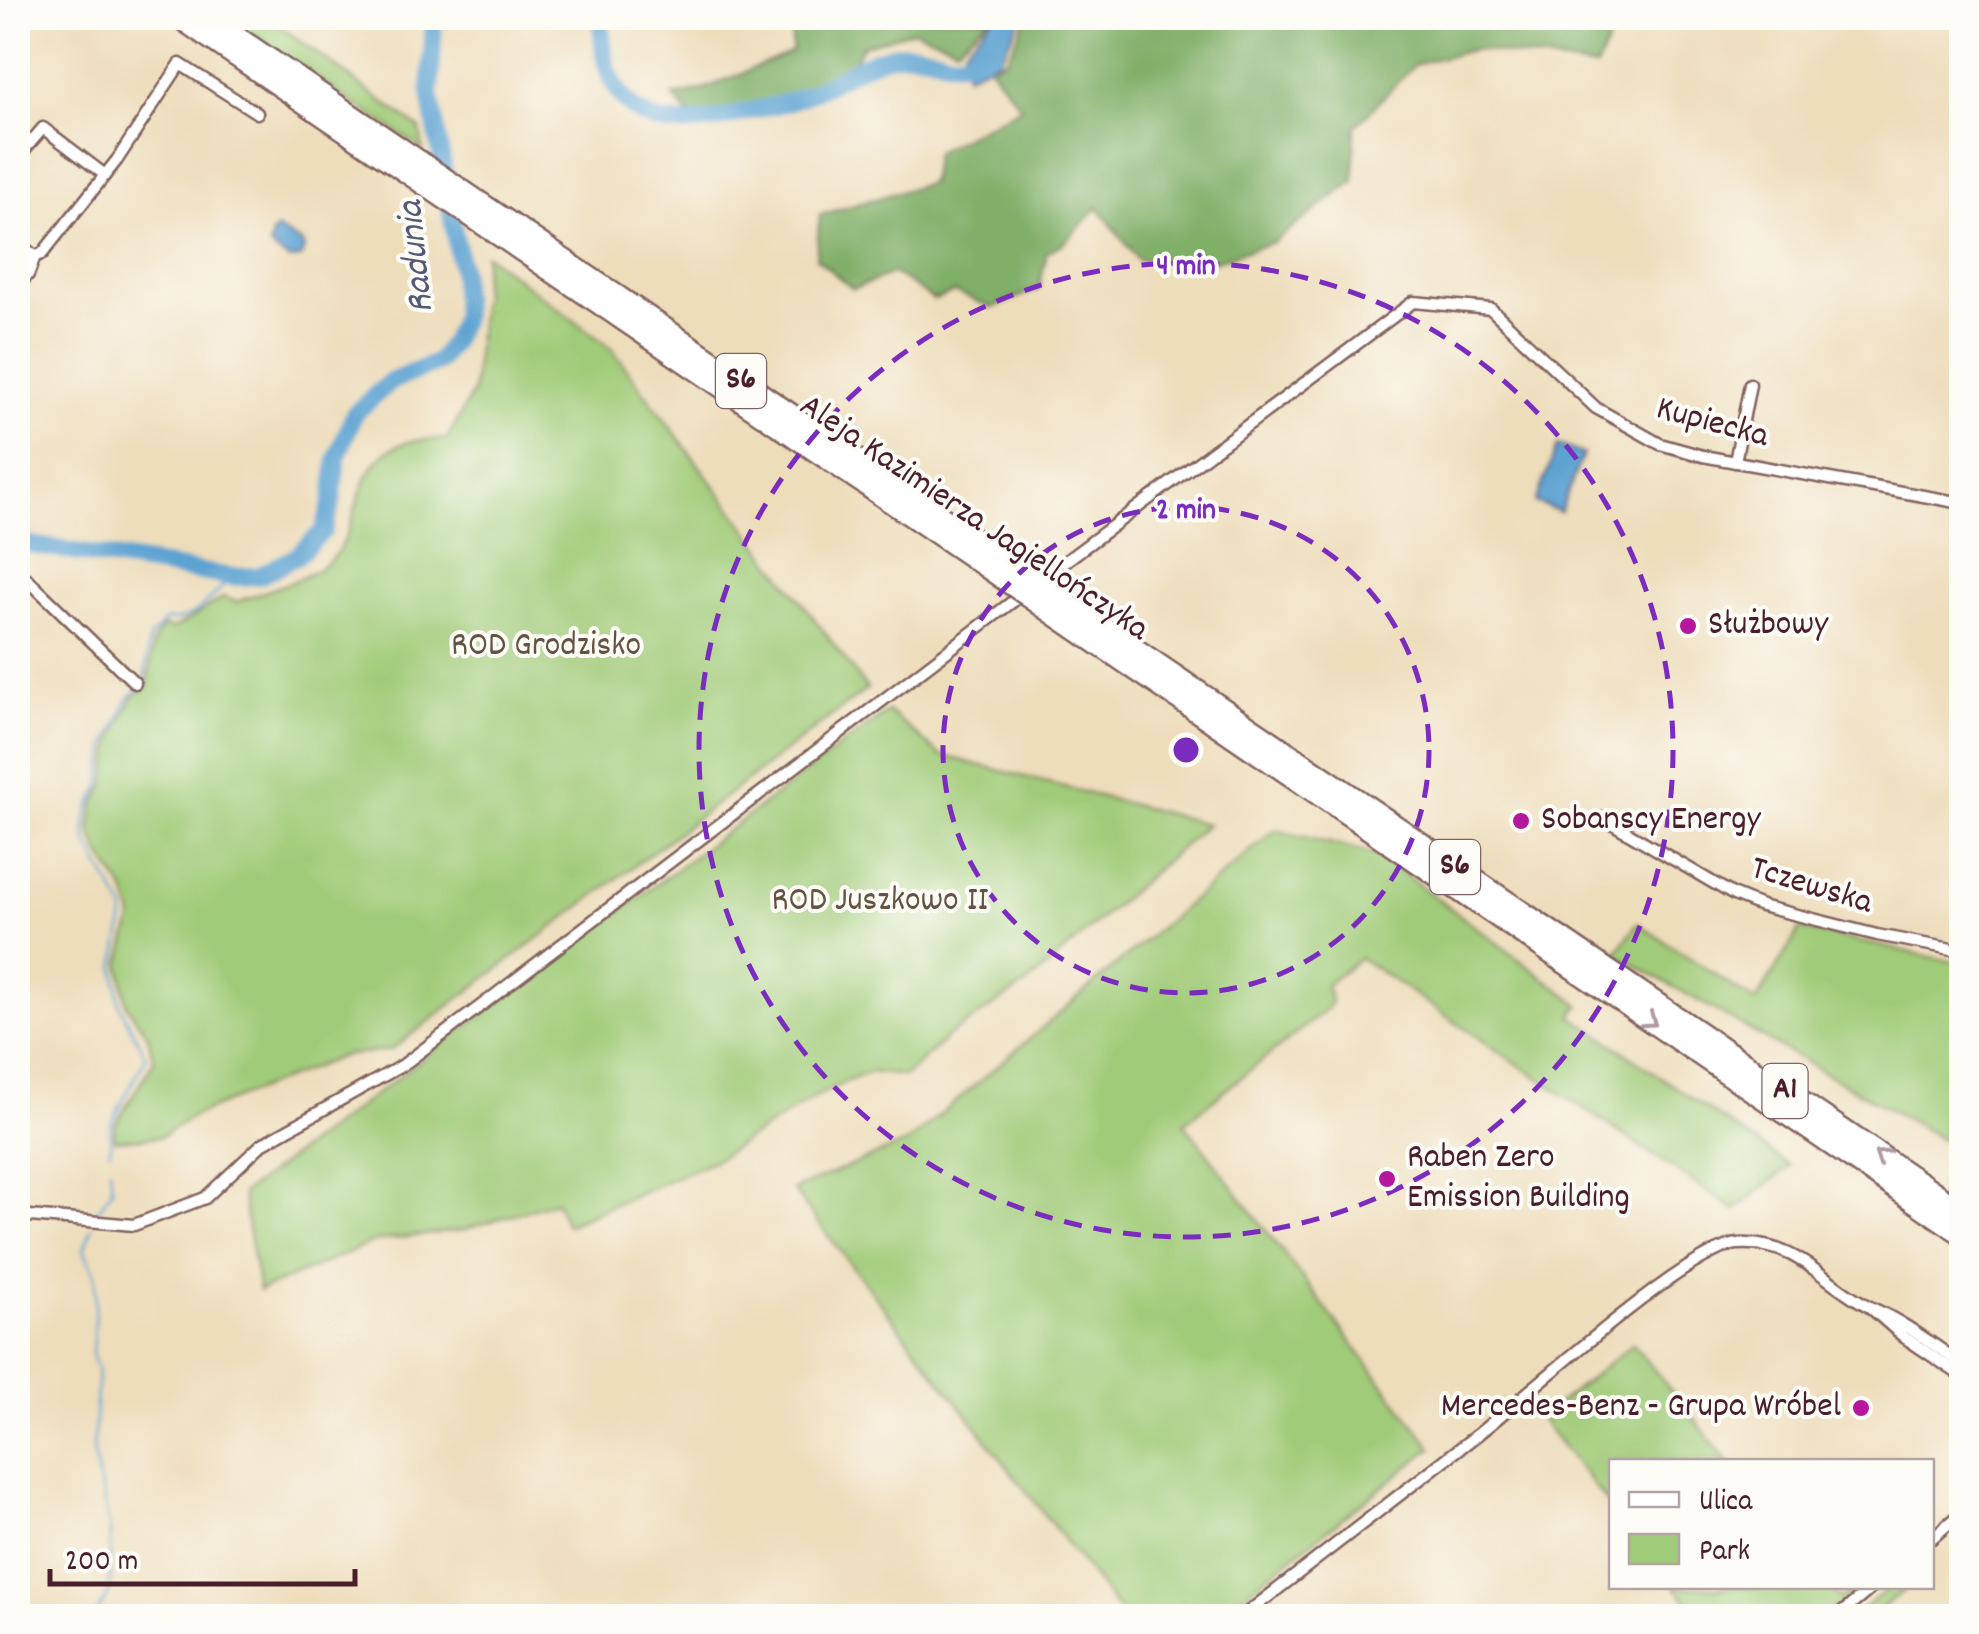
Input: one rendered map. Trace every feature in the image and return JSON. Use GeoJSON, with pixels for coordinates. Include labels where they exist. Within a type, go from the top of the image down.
{"type":"FeatureCollection","features":[{"type":"Feature","properties":{"kind":"highway","name":"Aleja Kazimierza Jagiellończyka"},"geometry":{"type":"LineString","coordinates":[[201,24],[418,171],[475,220],[1002,568],[1048,592],[1586,966]]}},
{"type":"Feature","properties":{"kind":"highway","name":"Aleja Kazimierza Jagiellończyka"},"geometry":{"type":"LineString","coordinates":[[418,171],[472,198],[1002,568]]}},
{"type":"Feature","properties":{"kind":"highway","name":"A1"},"geometry":{"type":"LineString","coordinates":[[1586,966],[1962,1211]]}},
{"type":"Feature","properties":{"kind":"highway","name":"A1"},"geometry":{"type":"LineString","coordinates":[[1586,966],[1962,1234]]}},
{"type":"Feature","properties":{"kind":"street"},"geometry":{"type":"LineString","coordinates":[[32,257],[42,254],[105,176],[180,64],[257,113]]}},
{"type":"Feature","properties":{"kind":"street"},"geometry":{"type":"LineString","coordinates":[[18,157],[43,128],[105,176]]}},
{"type":"Feature","properties":{"kind":"street"},"geometry":{"type":"LineString","coordinates":[[18,246],[32,257]]}},
{"type":"Feature","properties":{"kind":"street"},"geometry":{"type":"LineString","coordinates":[[18,282],[32,257]]}},
{"type":"Feature","properties":{"kind":"street","name":"Kupiecka"},"geometry":{"type":"LineString","coordinates":[[1048,592],[1413,302],[1490,308],[1596,408],[1660,444],[1735,462],[1962,503]]}},
{"type":"Feature","properties":{"kind":"street"},"geometry":{"type":"LineString","coordinates":[[1735,462],[1750,384]]}},
{"type":"Feature","properties":{"kind":"street"},"geometry":{"type":"LineString","coordinates":[[18,580],[25,577],[135,683]]}},
{"type":"Feature","properties":{"kind":"street"},"geometry":{"type":"LineString","coordinates":[[18,1216],[134,1226],[205,1198],[262,1144],[385,1078],[418,1054],[1016,599]]}},
{"type":"Feature","properties":{"kind":"street","name":"Tczewska"},"geometry":{"type":"LineString","coordinates":[[1603,818],[1761,906],[1962,952]]}},
{"type":"Feature","properties":{"kind":"street"},"geometry":{"type":"LineString","coordinates":[[1243,1616],[1677,1273],[1720,1247],[1763,1246],[1792,1256],[1871,1307],[1896,1318],[1962,1364]]}},
{"type":"Feature","properties":{"kind":"street"},"geometry":{"type":"LineString","coordinates":[[1871,1307],[1904,1337],[1962,1376]]}},
{"type":"Feature","properties":{"kind":"street"},"geometry":{"type":"LineString","coordinates":[[1934,1536],[1962,1512]]}},
{"type":"Feature","properties":{"kind":"street"},"geometry":{"type":"LineString","coordinates":[[1838,1616],[1870,1589]]}},
{"type":"Feature","properties":{"kind":"green space"},"geometry":{"type":"Polygon","coordinates":[[[228,18],[269,18],[420,129],[423,150],[228,18]]]}},
{"type":"Feature","properties":{"kind":"green space"},"geometry":{"type":"Polygon","coordinates":[[[792,18],[990,18],[957,47],[914,30],[862,46],[849,72],[801,97],[697,124],[673,96],[702,90],[792,52],[792,18]]]}},
{"type":"Feature","properties":{"kind":"green space"},"geometry":{"type":"Polygon","coordinates":[[[1026,18],[1619,18],[1596,68],[1475,49],[1415,64],[1355,127],[1354,181],[1274,242],[1212,262],[1138,260],[1098,207],[1064,243],[1047,252],[1039,289],[992,308],[955,292],[934,300],[894,273],[853,289],[816,258],[820,215],[930,183],[935,152],[1021,107],[990,67],[1007,58],[1026,18]]]}},
{"type":"Feature","properties":{"kind":"green space","name":"ROD Grodzisko"},"geometry":{"type":"Polygon","coordinates":[[[485,254],[611,348],[867,689],[391,1050],[342,1056],[195,1115],[160,1137],[114,1140],[115,1125],[154,1061],[148,1036],[127,1006],[120,964],[133,916],[125,891],[99,852],[90,830],[94,806],[105,785],[112,741],[133,697],[147,687],[154,639],[163,626],[174,629],[224,597],[236,602],[323,566],[337,553],[346,536],[374,465],[388,451],[408,442],[447,439],[473,392],[485,254]]]}},
{"type":"Feature","properties":{"kind":"green space","name":"ROD Juszkowo II"},"geometry":{"type":"Polygon","coordinates":[[[888,711],[940,755],[1207,824],[1031,981],[948,1036],[905,1076],[870,1072],[850,1080],[811,1099],[715,1160],[566,1225],[556,1201],[463,1230],[376,1241],[259,1291],[242,1194],[888,711]]]}},
{"type":"Feature","properties":{"kind":"green space"},"geometry":{"type":"Polygon","coordinates":[[[1275,830],[1379,855],[1580,1005],[1572,1016],[1790,1166],[1735,1210],[1360,958],[1326,985],[1331,1001],[1328,1008],[1184,1123],[1432,1448],[1217,1616],[1123,1616],[793,1190],[908,1142],[1275,830]]]}},
{"type":"Feature","properties":{"kind":"green space"},"geometry":{"type":"Polygon","coordinates":[[[1637,923],[1756,1002],[1800,929],[1961,963],[1961,1150],[1616,954],[1637,923]]]}},
{"type":"Feature","properties":{"kind":"green space"},"geometry":{"type":"Polygon","coordinates":[[[1633,1344],[1726,1459],[1609,1459],[1609,1504],[1540,1418],[1633,1344]]]}},
{"type":"Feature","properties":{"kind":"green space"},"geometry":{"type":"Polygon","coordinates":[[[1677,1589],[1831,1589],[1840,1599],[1847,1593],[1851,1597],[1828,1616],[1699,1616],[1677,1589]]]}},
{"type":"Feature","properties":{"kind":"green space"},"geometry":{"type":"Polygon","coordinates":[[[1888,1589],[1906,1589],[1872,1616],[1854,1616],[1888,1589]]]}},
{"type":"Feature","properties":{"kind":"water"},"geometry":{"type":"Polygon","coordinates":[[[993,18],[1021,18],[1000,59],[966,75],[964,49],[993,18]]]}},
{"type":"Feature","properties":{"kind":"water"},"geometry":{"type":"Polygon","coordinates":[[[278,229],[302,243],[301,258],[289,260],[270,247],[272,233],[278,229]]]}},
{"type":"Feature","properties":{"kind":"water"},"geometry":{"type":"Polygon","coordinates":[[[1558,445],[1583,454],[1560,512],[1535,502],[1558,445]]]}},
{"type":"Feature","properties":{"kind":"waterway","name":"Radunia"},"geometry":{"type":"LineString","coordinates":[[18,543],[232,577],[259,576],[297,556],[323,531],[332,502],[337,458],[354,414],[390,382],[438,362],[463,316],[461,270],[430,94],[434,18]]}},
{"type":"Feature","properties":{"kind":"waterway","name":"Radunia"},"geometry":{"type":"LineString","coordinates":[[600,18],[606,64],[619,93],[649,118],[687,124],[789,102],[884,57],[905,53],[962,61],[975,56],[990,42],[1008,18]]}},
{"type":"Feature","properties":{"kind":"waterway"},"geometry":{"type":"LineString","coordinates":[[110,1151],[111,1124],[146,1057],[120,1006],[115,968],[125,911],[89,846],[85,831],[89,809],[101,785],[106,746],[129,697],[144,684],[149,638],[166,620],[194,613],[232,577]]}},
{"type":"Feature","properties":{"kind":"waterway"},"geometry":{"type":"LineString","coordinates":[[95,1216],[112,1189],[110,1168]]}},
{"type":"Feature","properties":{"kind":"waterway"},"geometry":{"type":"LineString","coordinates":[[92,1228],[84,1249],[95,1274],[96,1295],[92,1354],[98,1371],[93,1453],[110,1529],[110,1591],[95,1616]]}},
{"type":"Feature","properties":{"kind":"place","name":"Służbowy"},"geometry":{"type":"Point","coordinates":[1688,626]}},
{"type":"Feature","properties":{"kind":"place","name":"Sobanscy Energy"},"geometry":{"type":"Point","coordinates":[1521,821]}},
{"type":"Feature","properties":{"kind":"place","name":"Raben Zero Emission Building"},"geometry":{"type":"Point","coordinates":[1387,1179]}},
{"type":"Feature","properties":{"kind":"place","name":"Mercedes-Benz - Grupa Wróbel"},"geometry":{"type":"Point","coordinates":[1861,1408]}}]}
